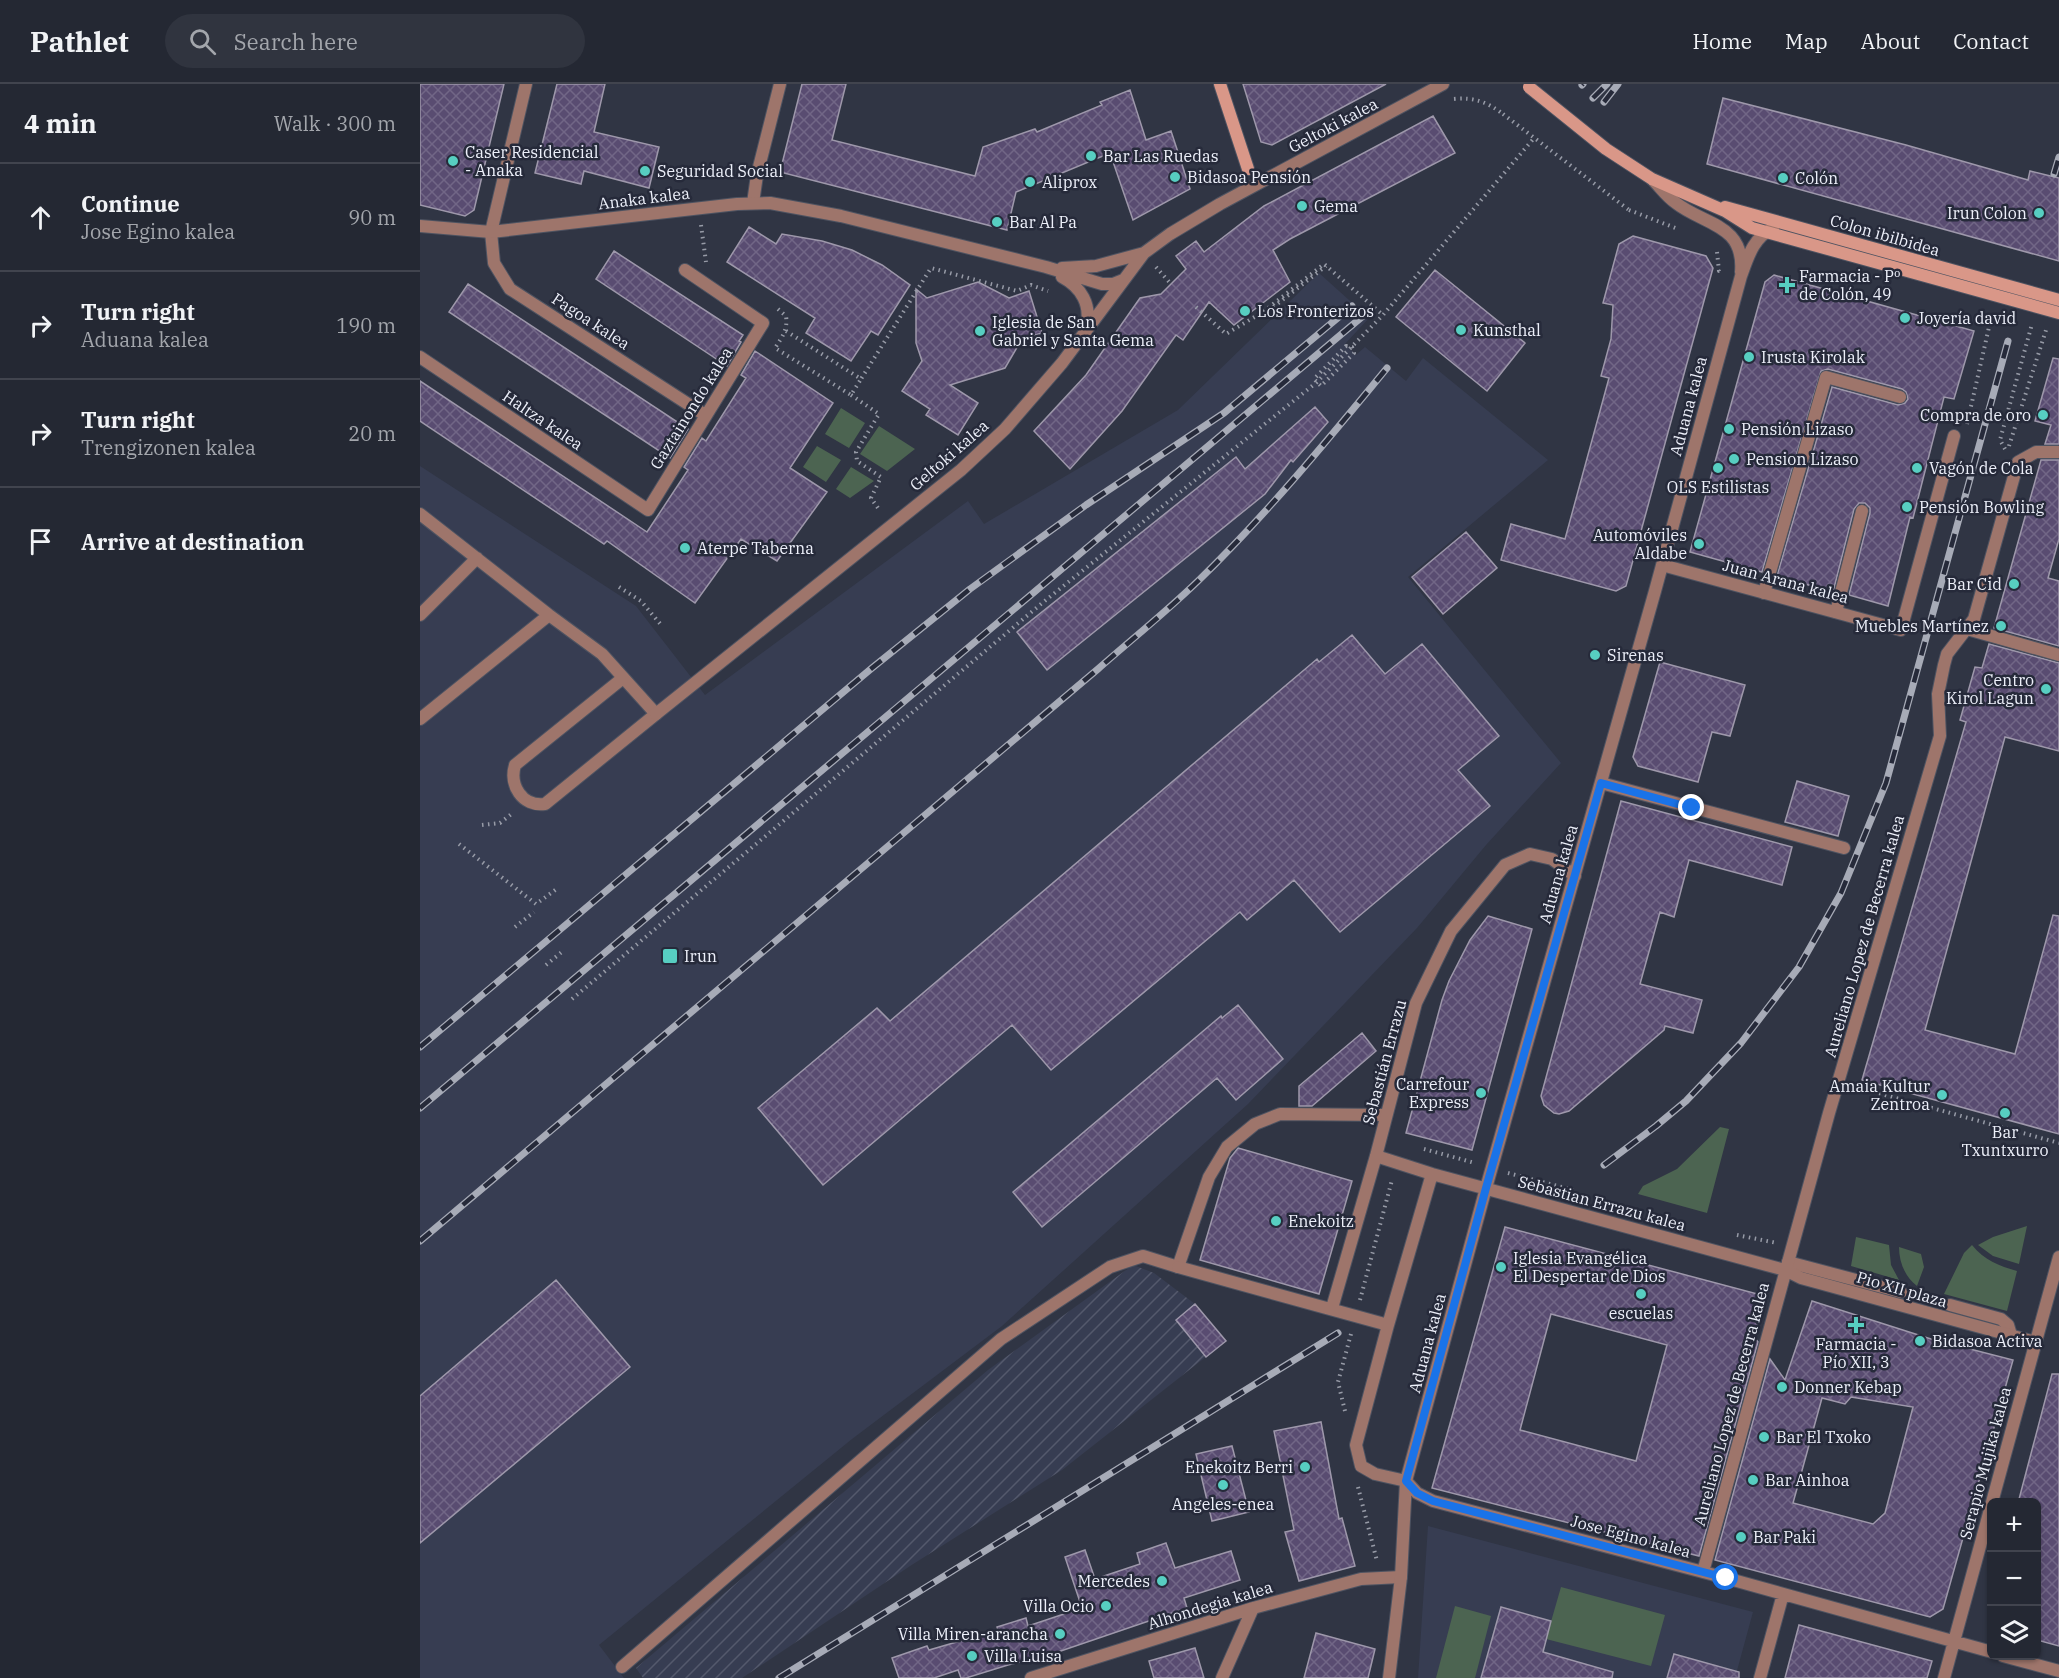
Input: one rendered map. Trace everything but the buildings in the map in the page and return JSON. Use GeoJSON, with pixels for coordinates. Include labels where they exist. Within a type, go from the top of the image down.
{"type":"FeatureCollection","features":[{"type":"Feature","properties":{"kind":"main road"},"geometry":{"type":"LineString","coordinates":[[1220,84],[1248,169]]}},
{"type":"Feature","properties":{"kind":"main road"},"geometry":{"type":"LineString","coordinates":[[1525,85],[1606,149],[1652,179],[1703,201]]}},
{"type":"Feature","properties":{"kind":"main road","name":"Colon ibilbidea"},"geometry":{"type":"LineString","coordinates":[[1703,201],[2059,300]]}},
{"type":"Feature","properties":{"kind":"main road","name":"Colon ibilbidea"},"geometry":{"type":"LineString","coordinates":[[1703,201],[1752,228],[2059,313]]}},
{"type":"Feature","properties":{"kind":"street","name":"Pagoa kalea"},"geometry":{"type":"LineString","coordinates":[[526,84],[491,232],[494,263],[510,289],[705,415]]}},
{"type":"Feature","properties":{"kind":"street"},"geometry":{"type":"LineString","coordinates":[[753,202],[757,175],[780,84]]}},
{"type":"Feature","properties":{"kind":"street","name":"Geltoki kalea"},"geometry":{"type":"LineString","coordinates":[[527,802],[535,806],[545,804],[961,470],[1005,429],[1062,363],[1144,253],[1170,234],[1236,196],[1443,84]]}},
{"type":"Feature","properties":{"kind":"street"},"geometry":{"type":"LineString","coordinates":[[1236,196],[1245,183],[1248,169],[1257,176],[1269,178]]}},
{"type":"Feature","properties":{"kind":"street","name":"Aduana kalea"},"geometry":{"type":"LineString","coordinates":[[1652,179],[1676,204],[1716,224],[1732,237],[1740,255],[1740,276]]}},
{"type":"Feature","properties":{"kind":"street","name":"Anaka kalea"},"geometry":{"type":"LineString","coordinates":[[420,226],[491,232],[753,202],[841,216],[1046,267],[1102,285],[1110,285]]}},
{"type":"Feature","properties":{"kind":"street"},"geometry":{"type":"LineString","coordinates":[[1766,232],[1782,226],[1794,226]]}},
{"type":"Feature","properties":{"kind":"street","name":"Aduana kalea"},"geometry":{"type":"LineString","coordinates":[[1389,1678],[1401,1577],[1406,1481],[1486,1188],[1662,565],[1740,276],[1755,243],[1766,232]]}},
{"type":"Feature","properties":{"kind":"street","name":"Anaka kalea"},"geometry":{"type":"LineString","coordinates":[[1046,267],[1088,267],[1121,261],[1144,253]]}},
{"type":"Feature","properties":{"kind":"street","name":"Anaka kalea"},"geometry":{"type":"LineString","coordinates":[[1046,267],[1078,288],[1086,303],[1088,322],[1085,331]]}},
{"type":"Feature","properties":{"kind":"street"},"geometry":{"type":"LineString","coordinates":[[1088,267],[1095,268],[1102,273],[1110,285],[1109,299]]}},
{"type":"Feature","properties":{"kind":"street","name":"Gaztainondo kalea"},"geometry":{"type":"LineString","coordinates":[[648,510],[763,323],[685,270]]}},
{"type":"Feature","properties":{"kind":"street"},"geometry":{"type":"LineString","coordinates":[[1110,285],[1123,280]]}},
{"type":"Feature","properties":{"kind":"street","name":"Haltza kalea"},"geometry":{"type":"LineString","coordinates":[[420,357],[648,510]]}},
{"type":"Feature","properties":{"kind":"street"},"geometry":{"type":"LineString","coordinates":[[1764,592],[1826,377],[1900,397]]}},
{"type":"Feature","properties":{"kind":"street","name":"Juan Arana kalea"},"geometry":{"type":"LineString","coordinates":[[1662,565],[1901,630],[1954,436]]}},
{"type":"Feature","properties":{"kind":"street","name":"Aureliano Lopez de Becerra kalea"},"geometry":{"type":"LineString","coordinates":[[1703,1572],[1838,1082],[1940,736],[1938,694],[1947,654],[1974,619],[2018,462],[2036,452],[2059,452]]}},
{"type":"Feature","properties":{"kind":"street"},"geometry":{"type":"LineString","coordinates":[[1836,612],[1862,512]]}},
{"type":"Feature","properties":{"kind":"street"},"geometry":{"type":"LineString","coordinates":[[420,514],[602,654],[656,714]]}},
{"type":"Feature","properties":{"kind":"street"},"geometry":{"type":"LineString","coordinates":[[420,615],[477,558]]}},
{"type":"Feature","properties":{"kind":"street"},"geometry":{"type":"LineString","coordinates":[[420,719],[549,615]]}},
{"type":"Feature","properties":{"kind":"street"},"geometry":{"type":"LineString","coordinates":[[1967,629],[2059,655]]}},
{"type":"Feature","properties":{"kind":"street"},"geometry":{"type":"LineString","coordinates":[[527,802],[515,786],[511,776],[515,765],[623,678]]}},
{"type":"Feature","properties":{"kind":"street"},"geometry":{"type":"LineString","coordinates":[[1601,783],[1844,848]]}},
{"type":"Feature","properties":{"kind":"street","name":"Sebastián Errazu"},"geometry":{"type":"LineString","coordinates":[[1376,1156],[1416,1003],[1450,931],[1494,876],[1505,865],[1514,861],[1530,854],[1552,859],[1575,876]]}},
{"type":"Feature","properties":{"kind":"street"},"geometry":{"type":"LineString","coordinates":[[1178,1267],[1209,1177],[1227,1147],[1255,1124],[1280,1114],[1386,1115]]}},
{"type":"Feature","properties":{"kind":"street"},"geometry":{"type":"LineString","coordinates":[[1332,1308],[1376,1156]]}},
{"type":"Feature","properties":{"kind":"street","name":"Sebastian Errazu kalea"},"geometry":{"type":"LineString","coordinates":[[1376,1156],[1432,1174],[1786,1266]]}},
{"type":"Feature","properties":{"kind":"street"},"geometry":{"type":"LineString","coordinates":[[1406,1481],[1375,1474],[1361,1466],[1356,1444],[1432,1174]]}},
{"type":"Feature","properties":{"kind":"street"},"geometry":{"type":"LineString","coordinates":[[622,1667],[1001,1339],[1110,1267],[1143,1256],[1388,1325]]}},
{"type":"Feature","properties":{"kind":"street","name":"Serapio Mujika kalea"},"geometry":{"type":"LineString","coordinates":[[1944,1678],[2059,1257]]}},
{"type":"Feature","properties":{"kind":"street","name":"Pio XII plaza"},"geometry":{"type":"LineString","coordinates":[[1786,1266],[1901,1292]]}},
{"type":"Feature","properties":{"kind":"street","name":"Pio XII plaza"},"geometry":{"type":"LineString","coordinates":[[1786,1266],[1813,1281],[2035,1342]]}},
{"type":"Feature","properties":{"kind":"street","name":"Pio XII plaza"},"geometry":{"type":"LineString","coordinates":[[1950,1305],[2001,1319],[2008,1324],[2011,1335]]}},
{"type":"Feature","properties":{"kind":"street","name":"Jose Egino kalea"},"geometry":{"type":"LineString","coordinates":[[1406,1481],[1417,1493],[1433,1501],[1703,1572],[1987,1652]]}},
{"type":"Feature","properties":{"kind":"street","name":"Alhondegia kalea"},"geometry":{"type":"LineString","coordinates":[[1031,1678],[1253,1608],[1361,1579],[1401,1577]]}},
{"type":"Feature","properties":{"kind":"street"},"geometry":{"type":"LineString","coordinates":[[1760,1678],[1783,1594]]}},
{"type":"Feature","properties":{"kind":"street"},"geometry":{"type":"LineString","coordinates":[[1222,1678],[1253,1608]]}},
{"type":"Feature","properties":{"kind":"street"},"geometry":{"type":"LineString","coordinates":[[2018,1660],[2059,1671]]}},
{"type":"Feature","properties":{"kind":"path"},"geometry":{"type":"LineString","coordinates":[[1428,92],[1434,104],[1471,98],[1490,104],[1629,210],[1682,230]]}},
{"type":"Feature","properties":{"kind":"path"},"geometry":{"type":"LineString","coordinates":[[572,999],[1041,604],[1317,382],[1383,315],[1535,137]]}},
{"type":"Feature","properties":{"kind":"path"},"geometry":{"type":"LineString","coordinates":[[1716,249],[1719,271],[1740,276]]}},
{"type":"Feature","properties":{"kind":"path"},"geometry":{"type":"LineString","coordinates":[[1196,307],[1226,334],[1263,312],[1324,264],[1383,315]]}},
{"type":"Feature","properties":{"kind":"path"},"geometry":{"type":"LineString","coordinates":[[851,395],[932,268],[1017,291],[1031,285],[1065,299],[1071,282]]}},
{"type":"Feature","properties":{"kind":"path"},"geometry":{"type":"LineString","coordinates":[[2037,307],[2000,440],[2007,452],[2041,347]]}},
{"type":"Feature","properties":{"kind":"path"},"geometry":{"type":"LineString","coordinates":[[786,331],[861,379]]}},
{"type":"Feature","properties":{"kind":"path"},"geometry":{"type":"LineString","coordinates":[[1970,407],[1988,333]]}},
{"type":"Feature","properties":{"kind":"path"},"geometry":{"type":"LineString","coordinates":[[775,348],[879,414],[856,452],[857,461],[881,477],[871,498],[890,527]]}},
{"type":"Feature","properties":{"kind":"path"},"geometry":{"type":"LineString","coordinates":[[619,588],[642,601],[662,626]]}},
{"type":"Feature","properties":{"kind":"path"},"geometry":{"type":"LineString","coordinates":[[482,825],[500,823],[527,802]]}},
{"type":"Feature","properties":{"kind":"path"},"geometry":{"type":"LineString","coordinates":[[459,844],[536,904],[558,888]]}},
{"type":"Feature","properties":{"kind":"path"},"geometry":{"type":"LineString","coordinates":[[515,927],[534,912]]}},
{"type":"Feature","properties":{"kind":"path"},"geometry":{"type":"LineString","coordinates":[[546,965],[562,951]]}},
{"type":"Feature","properties":{"kind":"path"},"geometry":{"type":"LineString","coordinates":[[1838,1082],[2059,1143]]}},
{"type":"Feature","properties":{"kind":"shaded area"},"geometry":{"type":"Polygon","coordinates":[[[1319,273],[1369,318],[1345,344],[1356,355],[1365,347],[1406,381],[1423,358],[1548,460],[1408,577],[1561,763],[1486,845],[1417,928],[1248,1104],[1002,1326],[852,1439],[599,1645],[624,1678],[420,1678],[420,466],[636,606],[705,695],[968,501],[984,524],[1178,410],[1319,273]]]}},
{"type":"Feature","properties":{"kind":"shaded area"},"geometry":{"type":"Polygon","coordinates":[[[1133,1265],[1154,1273],[1195,1304],[1226,1341],[1062,1470],[910,1566],[742,1678],[643,1678],[636,1668],[988,1370],[1133,1265]]]}},
{"type":"Feature","properties":{"kind":"shaded area"},"geometry":{"type":"Polygon","coordinates":[[[1428,1526],[1753,1612],[1735,1678],[1418,1678],[1428,1526]]]}},
{"type":"Feature","properties":{"kind":"green space"},"geometry":{"type":"Polygon","coordinates":[[[841,408],[865,423],[849,448],[825,434],[841,408]]]}},
{"type":"Feature","properties":{"kind":"green space"},"geometry":{"type":"Polygon","coordinates":[[[879,426],[915,449],[887,471],[860,454],[879,426]]]}},
{"type":"Feature","properties":{"kind":"green space"},"geometry":{"type":"Polygon","coordinates":[[[817,446],[841,460],[826,482],[803,467],[817,446]]]}},
{"type":"Feature","properties":{"kind":"green space"},"geometry":{"type":"Polygon","coordinates":[[[851,467],[874,481],[850,498],[836,489],[851,467]]]}},
{"type":"Feature","properties":{"kind":"green space"},"geometry":{"type":"Polygon","coordinates":[[[1720,1127],[1729,1129],[1707,1213],[1638,1194],[1643,1186],[1677,1169],[1720,1127]]]}},
{"type":"Feature","properties":{"kind":"green space"},"geometry":{"type":"Polygon","coordinates":[[[2027,1226],[2019,1264],[1993,1256],[1978,1245],[1993,1237],[2027,1226]]]}},
{"type":"Feature","properties":{"kind":"green space"},"geometry":{"type":"Polygon","coordinates":[[[1856,1237],[1889,1245],[1891,1265],[1899,1280],[1851,1266],[1856,1237]]]}},
{"type":"Feature","properties":{"kind":"green space"},"geometry":{"type":"Polygon","coordinates":[[[1972,1245],[1992,1262],[2017,1271],[2007,1311],[1944,1294],[1964,1253],[1972,1245]]]}},
{"type":"Feature","properties":{"kind":"green space"},"geometry":{"type":"Polygon","coordinates":[[[1899,1247],[1921,1254],[1924,1267],[1917,1286],[1904,1269],[1899,1247]]]}},
{"type":"Feature","properties":{"kind":"green space"},"geometry":{"type":"Polygon","coordinates":[[[1561,1587],[1665,1615],[1651,1666],[1546,1639],[1561,1587]]]}},
{"type":"Feature","properties":{"kind":"green space"},"geometry":{"type":"Polygon","coordinates":[[[1455,1606],[1491,1616],[1475,1678],[1436,1678],[1455,1606]]]}},
{"type":"Feature","properties":{"kind":"railway"},"geometry":{"type":"LineString","coordinates":[[1593,98],[1607,84]]}},
{"type":"Feature","properties":{"kind":"railway"},"geometry":{"type":"LineString","coordinates":[[1604,102],[1618,84]]}},
{"type":"Feature","properties":{"kind":"railway"},"geometry":{"type":"LineString","coordinates":[[2054,174],[2059,157]]}},
{"type":"Feature","properties":{"kind":"railway"},"geometry":{"type":"LineString","coordinates":[[420,1047],[872,668],[970,589],[1086,505],[1224,413],[1352,306]]}},
{"type":"Feature","properties":{"kind":"railway"},"geometry":{"type":"LineString","coordinates":[[420,1108],[1363,316]]}},
{"type":"Feature","properties":{"kind":"railway"},"geometry":{"type":"LineString","coordinates":[[1604,1165],[1686,1101],[1741,1043],[1799,967],[1841,893],[1886,783],[2008,341]]}},
{"type":"Feature","properties":{"kind":"railway"},"geometry":{"type":"LineString","coordinates":[[420,1241],[1174,604],[1272,504],[1387,368]]}},
{"type":"Feature","properties":{"kind":"railway"},"geometry":{"type":"LineString","coordinates":[[779,1678],[1338,1333]]}},
{"type":"Feature","properties":{"kind":"place","name":"Bar Las Ruedas"},"geometry":{"type":"Point","coordinates":[1091,156]}},
{"type":"Feature","properties":{"kind":"place","name":"Caser Residencial - Anaka"},"geometry":{"type":"Point","coordinates":[453,161]}},
{"type":"Feature","properties":{"kind":"place","name":"Seguridad Social"},"geometry":{"type":"Point","coordinates":[645,171]}},
{"type":"Feature","properties":{"kind":"place","name":"Bidasoa Pensión"},"geometry":{"type":"Point","coordinates":[1175,177]}},
{"type":"Feature","properties":{"kind":"place","name":"Colón"},"geometry":{"type":"Point","coordinates":[1783,178]}},
{"type":"Feature","properties":{"kind":"place","name":"Aliprox"},"geometry":{"type":"Point","coordinates":[1030,182]}},
{"type":"Feature","properties":{"kind":"place","name":"Gema"},"geometry":{"type":"Point","coordinates":[1302,206]}},
{"type":"Feature","properties":{"kind":"place","name":"Irun Colon"},"geometry":{"type":"Point","coordinates":[2039,213]}},
{"type":"Feature","properties":{"kind":"place","name":"Bar Al Pa"},"geometry":{"type":"Point","coordinates":[997,222]}},
{"type":"Feature","properties":{"kind":"place","name":"Farmacia - Pº de Colón, 49"},"geometry":{"type":"Point","coordinates":[1787,285]}},
{"type":"Feature","properties":{"kind":"place","name":"Los Fronterizos"},"geometry":{"type":"Point","coordinates":[1245,311]}},
{"type":"Feature","properties":{"kind":"place","name":"Joyería david"},"geometry":{"type":"Point","coordinates":[1905,318]}},
{"type":"Feature","properties":{"kind":"place","name":"Kunsthal"},"geometry":{"type":"Point","coordinates":[1461,330]}},
{"type":"Feature","properties":{"kind":"place","name":"Iglesia de San Gabriel y Santa Gema"},"geometry":{"type":"Point","coordinates":[980,331]}},
{"type":"Feature","properties":{"kind":"place","name":"Irusta Kirolak"},"geometry":{"type":"Point","coordinates":[1749,357]}},
{"type":"Feature","properties":{"kind":"place","name":"Compra de oro"},"geometry":{"type":"Point","coordinates":[2043,415]}},
{"type":"Feature","properties":{"kind":"place","name":"Pensión Lizaso"},"geometry":{"type":"Point","coordinates":[1729,429]}},
{"type":"Feature","properties":{"kind":"place","name":"Pension Lizaso"},"geometry":{"type":"Point","coordinates":[1734,459]}},
{"type":"Feature","properties":{"kind":"place","name":"OLS Estilistas"},"geometry":{"type":"Point","coordinates":[1718,468]}},
{"type":"Feature","properties":{"kind":"place","name":"Vagón de Cola"},"geometry":{"type":"Point","coordinates":[1917,468]}},
{"type":"Feature","properties":{"kind":"place","name":"Pensión Bowling"},"geometry":{"type":"Point","coordinates":[1907,507]}},
{"type":"Feature","properties":{"kind":"place","name":"Automóviles Aldabe"},"geometry":{"type":"Point","coordinates":[1699,544]}},
{"type":"Feature","properties":{"kind":"place","name":"Aterpe Taberna"},"geometry":{"type":"Point","coordinates":[685,548]}},
{"type":"Feature","properties":{"kind":"place","name":"Bar Cid"},"geometry":{"type":"Point","coordinates":[2014,584]}},
{"type":"Feature","properties":{"kind":"place","name":"Muebles Martínez"},"geometry":{"type":"Point","coordinates":[2001,626]}},
{"type":"Feature","properties":{"kind":"place","name":"Sirenas"},"geometry":{"type":"Point","coordinates":[1595,655]}},
{"type":"Feature","properties":{"kind":"place","name":"Centro Kirol Lagun"},"geometry":{"type":"Point","coordinates":[2046,689]}},
{"type":"Feature","properties":{"kind":"place","name":"Irun"},"geometry":{"type":"Point","coordinates":[670,956]}},
{"type":"Feature","properties":{"kind":"place","name":"Carrefour Express"},"geometry":{"type":"Point","coordinates":[1481,1093]}},
{"type":"Feature","properties":{"kind":"place","name":"Amaia Kultur Zentroa"},"geometry":{"type":"Point","coordinates":[1942,1095]}},
{"type":"Feature","properties":{"kind":"place","name":"Bar Txuntxurro"},"geometry":{"type":"Point","coordinates":[2005,1113]}},
{"type":"Feature","properties":{"kind":"place","name":"Enekoitz"},"geometry":{"type":"Point","coordinates":[1276,1221]}},
{"type":"Feature","properties":{"kind":"place","name":"Iglesia Evangélica El Despertar de Dios"},"geometry":{"type":"Point","coordinates":[1501,1267]}},
{"type":"Feature","properties":{"kind":"place","name":"escuelas"},"geometry":{"type":"Point","coordinates":[1641,1294]}},
{"type":"Feature","properties":{"kind":"place","name":"Farmacia - Pío XII, 3"},"geometry":{"type":"Point","coordinates":[1856,1325]}},
{"type":"Feature","properties":{"kind":"place","name":"Bidasoa Activa"},"geometry":{"type":"Point","coordinates":[1920,1341]}},
{"type":"Feature","properties":{"kind":"place","name":"Donner Kebap"},"geometry":{"type":"Point","coordinates":[1782,1387]}},
{"type":"Feature","properties":{"kind":"place","name":"Bar El Txoko"},"geometry":{"type":"Point","coordinates":[1764,1437]}},
{"type":"Feature","properties":{"kind":"place","name":"Enekoitz Berri"},"geometry":{"type":"Point","coordinates":[1305,1467]}},
{"type":"Feature","properties":{"kind":"place","name":"Bar Ainhoa"},"geometry":{"type":"Point","coordinates":[1753,1480]}},
{"type":"Feature","properties":{"kind":"place","name":"Angeles-enea"},"geometry":{"type":"Point","coordinates":[1223,1485]}},
{"type":"Feature","properties":{"kind":"place","name":"Bar Paki"},"geometry":{"type":"Point","coordinates":[1741,1537]}},
{"type":"Feature","properties":{"kind":"place","name":"Mercedes"},"geometry":{"type":"Point","coordinates":[1162,1581]}},
{"type":"Feature","properties":{"kind":"place","name":"Villa Ocio"},"geometry":{"type":"Point","coordinates":[1106,1606]}},
{"type":"Feature","properties":{"kind":"place","name":"Villa Miren-arancha"},"geometry":{"type":"Point","coordinates":[1060,1634]}},
{"type":"Feature","properties":{"kind":"place","name":"Villa Luisa"},"geometry":{"type":"Point","coordinates":[972,1656]}},
{"type":"Feature","properties":{"kind":"route"},"geometry":{"type":"LineString","coordinates":[[1692,808],[1601,783],[1406,1481],[1417,1493],[1433,1501],[1726,1578]]}}]}
